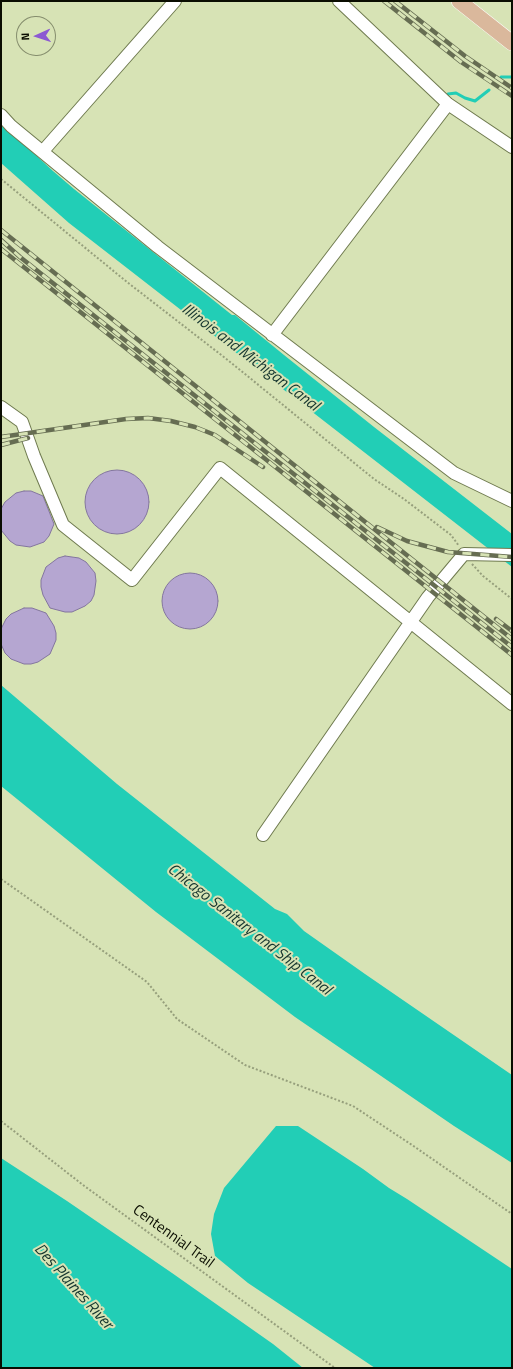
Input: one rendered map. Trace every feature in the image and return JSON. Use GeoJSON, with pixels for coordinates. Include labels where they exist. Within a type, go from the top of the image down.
{"type":"FeatureCollection","features":[{"type":"Feature","properties":{"kind":"main road"},"geometry":{"type":"LineString","coordinates":[[459,1],[512,43]]}},
{"type":"Feature","properties":{"kind":"lane"},"geometry":{"type":"LineString","coordinates":[[42,152],[175,1]]}},
{"type":"Feature","properties":{"kind":"lane"},"geometry":{"type":"LineString","coordinates":[[339,1],[448,104],[512,147]]}},
{"type":"Feature","properties":{"kind":"lane"},"geometry":{"type":"LineString","coordinates":[[272,335],[448,104]]}},
{"type":"Feature","properties":{"kind":"lane"},"geometry":{"type":"LineString","coordinates":[[1,115],[42,152],[158,248],[454,473],[512,501]]}},
{"type":"Feature","properties":{"kind":"lane"},"geometry":{"type":"LineString","coordinates":[[1,408],[22,422],[34,456],[63,525],[132,580],[220,468],[512,704]]}},
{"type":"Feature","properties":{"kind":"lane"},"geometry":{"type":"LineString","coordinates":[[264,835],[428,597],[464,554],[512,555]]}},
{"type":"Feature","properties":{"kind":"path"},"geometry":{"type":"LineString","coordinates":[[1,179],[374,479],[404,499],[451,535],[464,554],[483,576],[512,598]]}},
{"type":"Feature","properties":{"kind":"path"},"geometry":{"type":"LineString","coordinates":[[1,879],[147,982],[177,1019],[245,1065],[353,1106],[512,1214]]}},
{"type":"Feature","properties":{"kind":"path","name":"Centennial Trail"},"geometry":{"type":"LineString","coordinates":[[1,1121],[83,1185],[335,1368]]}},
{"type":"Feature","properties":{"kind":"water","name":"Illinois and Michigan Canal"},"geometry":{"type":"Polygon","coordinates":[[[1,123],[74,189],[232,315],[235,315],[374,427],[512,534],[512,567],[69,223],[1,163],[1,123]]]}},
{"type":"Feature","properties":{"kind":"water","name":"Chicago Sanitary and Ship Canal"},"geometry":{"type":"Polygon","coordinates":[[[1,685],[117,784],[275,909],[287,914],[304,931],[512,1075],[512,1163],[454,1126],[295,1017],[156,912],[1,786],[1,685]]]}},
{"type":"Feature","properties":{"kind":"water"},"geometry":{"type":"Polygon","coordinates":[[[276,1126],[298,1126],[512,1269],[512,1368],[375,1368],[248,1283],[215,1256],[211,1234],[214,1214],[224,1188],[276,1126]]]}},
{"type":"Feature","properties":{"kind":"water","name":"Des Plaines River"},"geometry":{"type":"Polygon","coordinates":[[[1,1158],[172,1273],[273,1344],[303,1368],[1,1368],[1,1158]]]}},
{"type":"Feature","properties":{"kind":"building"},"geometry":{"type":"Polygon","coordinates":[[[111,470],[123,470],[140,479],[147,490],[149,502],[147,514],[140,525],[123,534],[111,534],[99,529],[90,520],[85,508],[85,496],[90,484],[99,475],[111,470]]]}},
{"type":"Feature","properties":{"kind":"building"},"geometry":{"type":"Polygon","coordinates":[[[31,491],[43,496],[54,524],[49,536],[44,542],[30,547],[16,545],[10,541],[1,530],[1,509],[5,502],[16,493],[31,491]]]}},
{"type":"Feature","properties":{"kind":"building"},"geometry":{"type":"Polygon","coordinates":[[[65,556],[79,558],[86,562],[95,573],[96,581],[94,595],[91,601],[85,606],[72,612],[65,612],[50,608],[43,595],[41,587],[41,580],[46,567],[58,558],[65,556]]]}},
{"type":"Feature","properties":{"kind":"building"},"geometry":{"type":"Polygon","coordinates":[[[190,573],[201,575],[210,581],[216,590],[218,601],[216,612],[210,621],[201,627],[190,629],[179,627],[170,621],[164,612],[162,601],[164,590],[170,581],[179,575],[190,573]]]}},
{"type":"Feature","properties":{"kind":"building"},"geometry":{"type":"Polygon","coordinates":[[[24,608],[32,608],[46,613],[54,626],[56,633],[56,640],[50,654],[38,662],[31,664],[24,664],[11,659],[5,653],[1,644],[1,629],[6,619],[11,614],[24,608]]]}},
{"type":"Feature","properties":{"kind":"waterway"},"geometry":{"type":"LineString","coordinates":[[501,77],[512,77]]}},
{"type":"Feature","properties":{"kind":"waterway"},"geometry":{"type":"LineString","coordinates":[[448,94],[456,93],[475,101],[489,90]]}},
{"type":"Feature","properties":{"kind":"railway"},"geometry":{"type":"LineString","coordinates":[[384,1],[461,62],[512,96]]}},
{"type":"Feature","properties":{"kind":"railway"},"geometry":{"type":"LineString","coordinates":[[395,1],[465,56],[512,88]]}},
{"type":"Feature","properties":{"kind":"railway"},"geometry":{"type":"LineString","coordinates":[[1,230],[512,639]]}},
{"type":"Feature","properties":{"kind":"railway"},"geometry":{"type":"LineString","coordinates":[[1,240],[20,257],[512,647]]}},
{"type":"Feature","properties":{"kind":"railway"},"geometry":{"type":"LineString","coordinates":[[1,249],[512,655]]}},
{"type":"Feature","properties":{"kind":"railway"},"geometry":{"type":"LineString","coordinates":[[1,437],[126,419],[148,418],[171,421],[195,427],[215,435],[263,467]]}},
{"type":"Feature","properties":{"kind":"railway"},"geometry":{"type":"LineString","coordinates":[[1,445],[28,438]]}},
{"type":"Feature","properties":{"kind":"railway"},"geometry":{"type":"LineString","coordinates":[[377,527],[407,541],[448,552],[512,557]]}},
{"type":"Feature","properties":{"kind":"railway"},"geometry":{"type":"LineString","coordinates":[[496,619],[512,631]]}}]}
